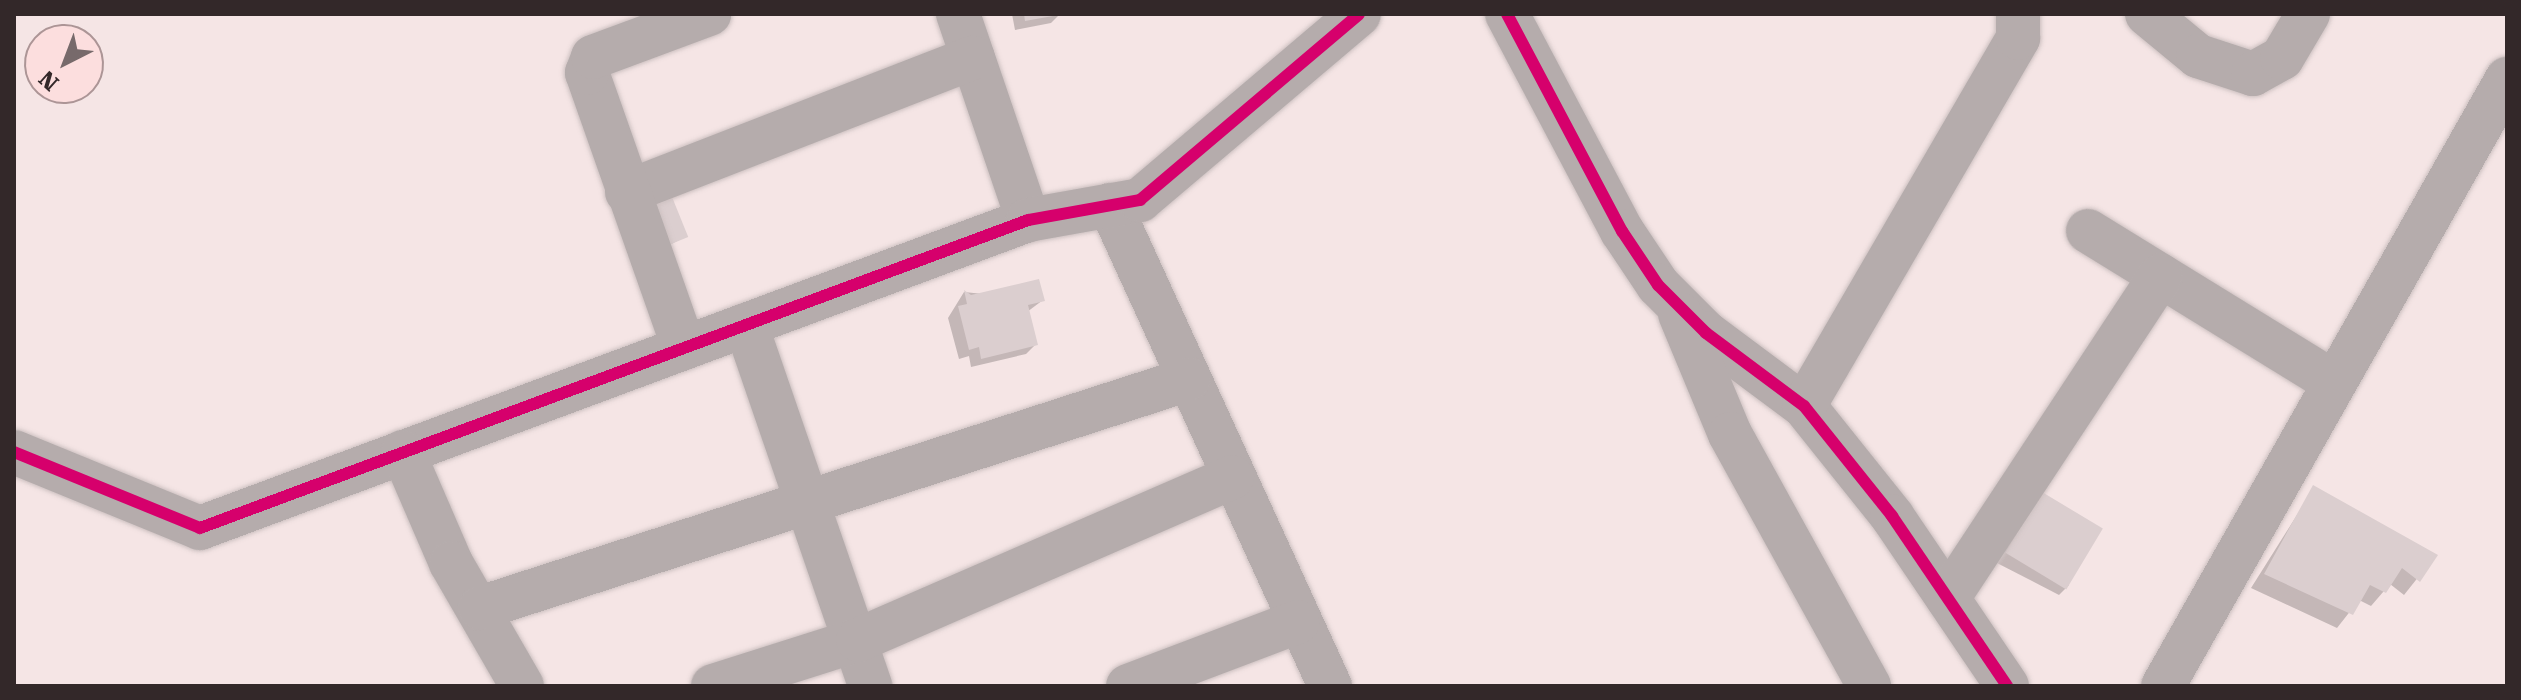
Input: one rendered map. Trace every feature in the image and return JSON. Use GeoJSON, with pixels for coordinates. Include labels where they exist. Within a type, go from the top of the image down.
{"type":"FeatureCollection","features":[{"type":"Feature","properties":{"kind":"street"},"geometry":{"type":"LineString","coordinates":[[684,348],[591,92],[593,57],[709,14]]}},
{"type":"Feature","properties":{"kind":"street"},"geometry":{"type":"LineString","coordinates":[[958,14],[1028,220]]}},
{"type":"Feature","properties":{"kind":"street"},"geometry":{"type":"LineString","coordinates":[[14,452],[200,528],[1028,220],[1140,200],[1359,14]]}},
{"type":"Feature","properties":{"kind":"street"},"geometry":{"type":"LineString","coordinates":[[1507,14],[1622,231],[1674,301],[1730,434],[1869,686]]}},
{"type":"Feature","properties":{"kind":"street"},"geometry":{"type":"LineString","coordinates":[[1804,406],[2018,38],[2018,14]]}},
{"type":"Feature","properties":{"kind":"street"},"geometry":{"type":"LineString","coordinates":[[2147,14],[2198,56],[2253,74],[2282,58],[2308,14]]}},
{"type":"Feature","properties":{"kind":"street"},"geometry":{"type":"LineString","coordinates":[[627,192],[973,58]]}},
{"type":"Feature","properties":{"kind":"street"},"geometry":{"type":"LineString","coordinates":[[2163,686],[2507,79]]}},
{"type":"Feature","properties":{"kind":"street"},"geometry":{"type":"LineString","coordinates":[[1110,205],[1297,622],[1330,686]]}},
{"type":"Feature","properties":{"kind":"street"},"geometry":{"type":"LineString","coordinates":[[2088,231],[2333,382]]}},
{"type":"Feature","properties":{"kind":"street"},"geometry":{"type":"LineString","coordinates":[[1948,598],[2160,276]]}},
{"type":"Feature","properties":{"kind":"street"},"geometry":{"type":"LineString","coordinates":[[1674,301],[1804,406],[1948,598],[2007,686]]}},
{"type":"Feature","properties":{"kind":"street"},"geometry":{"type":"LineString","coordinates":[[746,325],[805,501],[858,640],[870,686]]}},
{"type":"Feature","properties":{"kind":"street"},"geometry":{"type":"LineString","coordinates":[[480,608],[1189,379]]}},
{"type":"Feature","properties":{"kind":"street"},"geometry":{"type":"LineString","coordinates":[[403,452],[451,563],[480,608],[522,686]]}},
{"type":"Feature","properties":{"kind":"street"},"geometry":{"type":"LineString","coordinates":[[713,686],[858,640],[1232,477]]}},
{"type":"Feature","properties":{"kind":"street"},"geometry":{"type":"LineString","coordinates":[[1128,686],[1297,622]]}},
{"type":"Feature","properties":{"kind":"building"},"geometry":{"type":"Polygon","coordinates":[[[1024,14],[1053,14],[1053,16],[1025,21],[1024,14]]]}},
{"type":"Feature","properties":{"kind":"building"},"geometry":{"type":"Polygon","coordinates":[[[668,187],[688,237],[656,250],[636,200],[668,187]]]}},
{"type":"Feature","properties":{"kind":"building"},"geometry":{"type":"Polygon","coordinates":[[[1039,279],[1045,301],[1028,305],[1038,345],[981,359],[979,347],[969,350],[958,306],[967,304],[964,290],[971,295],[1039,279]]]}},
{"type":"Feature","properties":{"kind":"building"},"geometry":{"type":"Polygon","coordinates":[[[2313,485],[2438,555],[2420,582],[2402,568],[2386,593],[2370,585],[2353,615],[2264,574],[2313,485]]]}},
{"type":"Feature","properties":{"kind":"building"},"geometry":{"type":"Polygon","coordinates":[[[2042,492],[2103,529],[2066,589],[2005,553],[2042,492]]]}},
{"type":"Feature","properties":{"kind":"cycle path"},"geometry":{"type":"LineString","coordinates":[[14,452],[200,528],[1028,220],[1140,200],[1359,14]]}},
{"type":"Feature","properties":{"kind":"cycle path"},"geometry":{"type":"LineString","coordinates":[[1507,14],[1622,231],[1658,285],[1706,333],[1804,406],[1892,516],[2007,686]]}}]}
